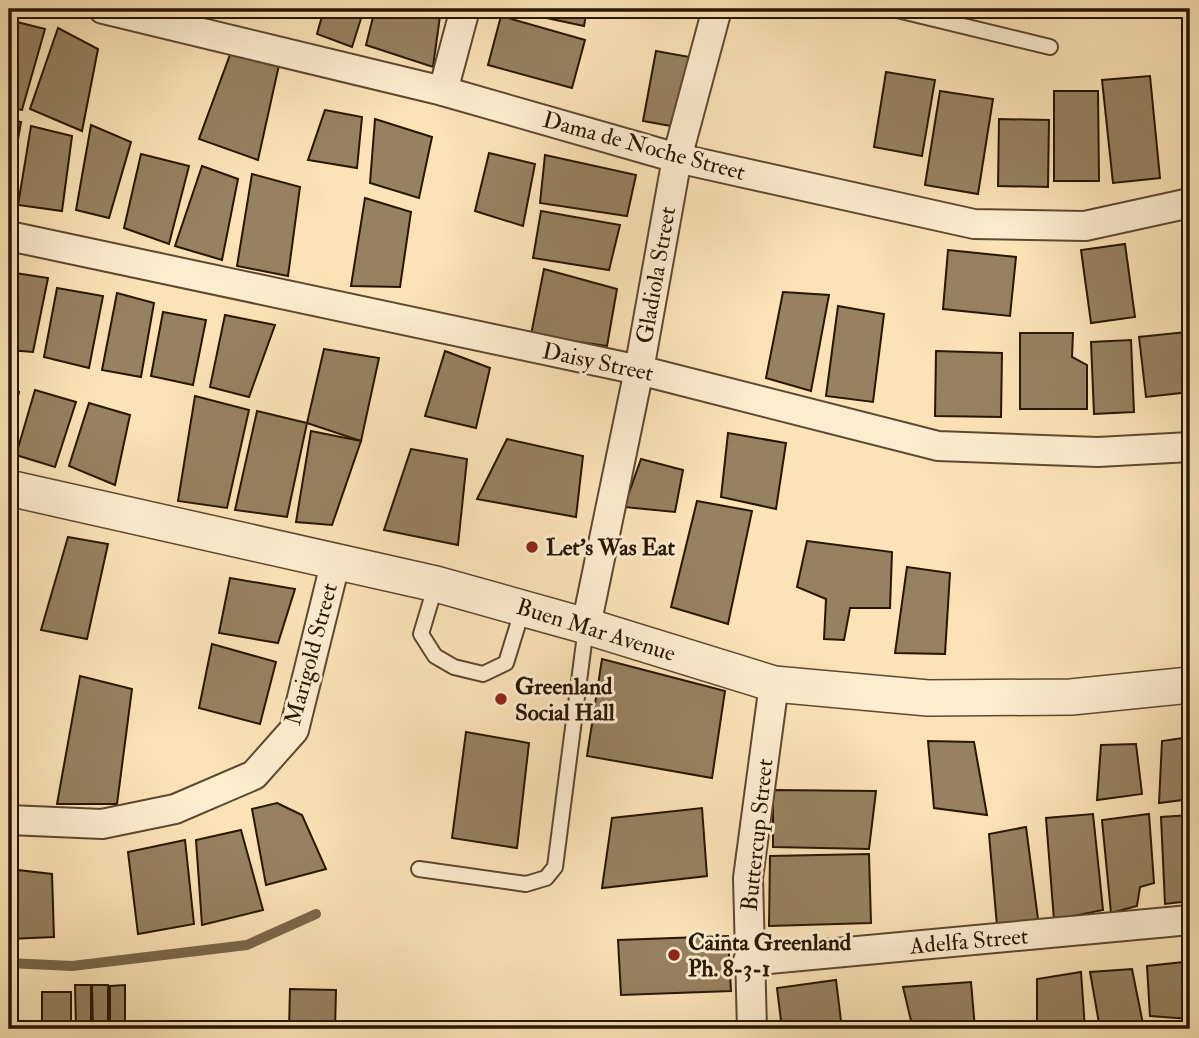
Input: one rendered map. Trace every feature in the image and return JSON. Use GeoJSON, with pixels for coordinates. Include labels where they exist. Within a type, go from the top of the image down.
{"type":"FeatureCollection","features":[{"type":"Feature","properties":{"kind":"street","name":"Dama de Noche Street"},"geometry":{"type":"LineString","coordinates":[[103,9],[443,91],[677,158],[974,224],[1085,226],[1190,203]]}},
{"type":"Feature","properties":{"kind":"street"},"geometry":{"type":"LineString","coordinates":[[443,91],[465,9]]}},
{"type":"Feature","properties":{"kind":"street","name":"Gladiola Street"},"geometry":{"type":"LineString","coordinates":[[586,626],[639,370],[677,158],[717,9]]}},
{"type":"Feature","properties":{"kind":"street","name":"Daisy Street"},"geometry":{"type":"LineString","coordinates":[[9,236],[639,370],[938,446],[1098,452],[1190,447]]}},
{"type":"Feature","properties":{"kind":"street","name":"Buen Mar Avenue"},"geometry":{"type":"LineString","coordinates":[[9,488],[436,584],[586,626],[774,684],[928,698],[1071,697],[1190,685]]}},
{"type":"Feature","properties":{"kind":"street","name":"Marigold Street"},"geometry":{"type":"LineString","coordinates":[[9,820],[102,824],[175,810],[254,775],[294,730],[336,560]]}},
{"type":"Feature","properties":{"kind":"street","name":"Buttercup Street"},"geometry":{"type":"LineString","coordinates":[[752,1029],[748,961],[748,877],[774,684]]}},
{"type":"Feature","properties":{"kind":"street","name":"Adelfa Street"},"geometry":{"type":"LineString","coordinates":[[748,961],[1190,920]]}},
{"type":"Feature","properties":{"kind":"lane"},"geometry":{"type":"LineString","coordinates":[[893,9],[1050,47]]}},
{"type":"Feature","properties":{"kind":"lane"},"geometry":{"type":"LineString","coordinates":[[436,584],[421,634],[435,656],[454,667],[483,674],[506,663],[523,608]]}},
{"type":"Feature","properties":{"kind":"lane"},"geometry":{"type":"LineString","coordinates":[[419,869],[526,884],[545,878],[555,867],[586,626]]}},
{"type":"Feature","properties":{"kind":"building"},"geometry":{"type":"Polygon","coordinates":[[[324,9],[364,9],[352,47],[317,34],[324,9]]]}},
{"type":"Feature","properties":{"kind":"building"},"geometry":{"type":"Polygon","coordinates":[[[375,9],[441,9],[433,67],[366,45],[375,9]]]}},
{"type":"Feature","properties":{"kind":"building"},"geometry":{"type":"Polygon","coordinates":[[[587,9],[584,26],[514,11],[587,9]]]}},
{"type":"Feature","properties":{"kind":"building"},"geometry":{"type":"Polygon","coordinates":[[[501,16],[585,40],[572,88],[488,65],[501,16]]]}},
{"type":"Feature","properties":{"kind":"building"},"geometry":{"type":"Polygon","coordinates":[[[9,20],[45,29],[22,110],[9,108],[9,20]]]}},
{"type":"Feature","properties":{"kind":"building"},"geometry":{"type":"Polygon","coordinates":[[[58,28],[98,49],[82,131],[30,109],[58,28]]]}},
{"type":"Feature","properties":{"kind":"building"},"geometry":{"type":"Polygon","coordinates":[[[656,51],[695,58],[682,128],[643,121],[656,51]]]}},
{"type":"Feature","properties":{"kind":"building"},"geometry":{"type":"Polygon","coordinates":[[[231,52],[279,65],[258,160],[199,139],[231,52]]]}},
{"type":"Feature","properties":{"kind":"building"},"geometry":{"type":"Polygon","coordinates":[[[886,72],[935,80],[922,156],[874,147],[886,72]]]}},
{"type":"Feature","properties":{"kind":"building"},"geometry":{"type":"Polygon","coordinates":[[[1150,76],[1160,178],[1113,183],[1102,80],[1150,76]]]}},
{"type":"Feature","properties":{"kind":"building"},"geometry":{"type":"Polygon","coordinates":[[[940,91],[993,99],[978,194],[925,185],[940,91]]]}},
{"type":"Feature","properties":{"kind":"building"},"geometry":{"type":"Polygon","coordinates":[[[1054,91],[1098,91],[1099,181],[1054,181],[1054,91]]]}},
{"type":"Feature","properties":{"kind":"building"},"geometry":{"type":"Polygon","coordinates":[[[325,110],[362,117],[357,168],[308,160],[325,110]]]}},
{"type":"Feature","properties":{"kind":"building"},"geometry":{"type":"Polygon","coordinates":[[[9,119],[21,122],[9,192],[9,119]]]}},
{"type":"Feature","properties":{"kind":"building"},"geometry":{"type":"Polygon","coordinates":[[[375,119],[432,137],[419,198],[370,183],[375,119]]]}},
{"type":"Feature","properties":{"kind":"building"},"geometry":{"type":"Polygon","coordinates":[[[999,119],[1049,120],[1048,187],[998,186],[999,119]]]}},
{"type":"Feature","properties":{"kind":"building"},"geometry":{"type":"Polygon","coordinates":[[[91,125],[131,142],[109,218],[76,210],[91,125]]]}},
{"type":"Feature","properties":{"kind":"building"},"geometry":{"type":"Polygon","coordinates":[[[31,126],[72,136],[62,211],[18,205],[31,126]]]}},
{"type":"Feature","properties":{"kind":"building"},"geometry":{"type":"Polygon","coordinates":[[[489,153],[535,164],[523,226],[475,211],[489,153]]]}},
{"type":"Feature","properties":{"kind":"building"},"geometry":{"type":"Polygon","coordinates":[[[141,154],[189,166],[169,244],[124,228],[141,154]]]}},
{"type":"Feature","properties":{"kind":"building"},"geometry":{"type":"Polygon","coordinates":[[[545,155],[636,175],[627,216],[540,203],[545,155]]]}},
{"type":"Feature","properties":{"kind":"building"},"geometry":{"type":"Polygon","coordinates":[[[202,166],[238,179],[222,260],[175,246],[202,166]]]}},
{"type":"Feature","properties":{"kind":"building"},"geometry":{"type":"Polygon","coordinates":[[[252,174],[300,187],[288,276],[237,266],[252,174]]]}},
{"type":"Feature","properties":{"kind":"building"},"geometry":{"type":"Polygon","coordinates":[[[365,198],[411,212],[400,287],[351,286],[365,198]]]}},
{"type":"Feature","properties":{"kind":"building"},"geometry":{"type":"Polygon","coordinates":[[[541,211],[620,225],[609,270],[533,258],[541,211]]]}},
{"type":"Feature","properties":{"kind":"building"},"geometry":{"type":"Polygon","coordinates":[[[1190,224],[1190,269],[1184,225],[1190,224]]]}},
{"type":"Feature","properties":{"kind":"building"},"geometry":{"type":"Polygon","coordinates":[[[1125,244],[1135,317],[1091,323],[1081,250],[1125,244]]]}},
{"type":"Feature","properties":{"kind":"building"},"geometry":{"type":"Polygon","coordinates":[[[948,250],[1016,257],[1010,316],[943,309],[948,250]]]}},
{"type":"Feature","properties":{"kind":"building"},"geometry":{"type":"Polygon","coordinates":[[[544,269],[617,289],[607,346],[531,335],[544,269]]]}},
{"type":"Feature","properties":{"kind":"building"},"geometry":{"type":"Polygon","coordinates":[[[9,272],[48,278],[33,352],[9,350],[9,272]]]}},
{"type":"Feature","properties":{"kind":"building"},"geometry":{"type":"Polygon","coordinates":[[[57,288],[103,296],[89,368],[44,357],[57,288]]]}},
{"type":"Feature","properties":{"kind":"building"},"geometry":{"type":"Polygon","coordinates":[[[783,292],[829,295],[811,391],[766,378],[783,292]]]}},
{"type":"Feature","properties":{"kind":"building"},"geometry":{"type":"Polygon","coordinates":[[[117,293],[154,303],[141,377],[102,370],[117,293]]]}},
{"type":"Feature","properties":{"kind":"building"},"geometry":{"type":"Polygon","coordinates":[[[838,306],[884,314],[873,402],[826,396],[838,306]]]}},
{"type":"Feature","properties":{"kind":"building"},"geometry":{"type":"Polygon","coordinates":[[[163,312],[206,320],[193,385],[151,376],[163,312]]]}},
{"type":"Feature","properties":{"kind":"building"},"geometry":{"type":"Polygon","coordinates":[[[225,315],[275,325],[249,397],[210,387],[225,315]]]}},
{"type":"Feature","properties":{"kind":"building"},"geometry":{"type":"Polygon","coordinates":[[[1186,332],[1190,392],[1146,397],[1139,337],[1186,332]]]}},
{"type":"Feature","properties":{"kind":"building"},"geometry":{"type":"Polygon","coordinates":[[[1020,333],[1073,333],[1072,357],[1087,365],[1087,409],[1020,409],[1020,333]]]}},
{"type":"Feature","properties":{"kind":"building"},"geometry":{"type":"Polygon","coordinates":[[[1131,340],[1134,412],[1094,414],[1091,342],[1131,340]]]}},
{"type":"Feature","properties":{"kind":"building"},"geometry":{"type":"Polygon","coordinates":[[[324,349],[379,358],[361,441],[307,423],[324,349]]]}},
{"type":"Feature","properties":{"kind":"building"},"geometry":{"type":"Polygon","coordinates":[[[445,351],[490,368],[476,428],[425,416],[445,351]]]}},
{"type":"Feature","properties":{"kind":"building"},"geometry":{"type":"Polygon","coordinates":[[[936,351],[1002,353],[1001,417],[935,416],[936,351]]]}},
{"type":"Feature","properties":{"kind":"building"},"geometry":{"type":"Polygon","coordinates":[[[9,389],[19,392],[9,434],[9,389]]]}},
{"type":"Feature","properties":{"kind":"building"},"geometry":{"type":"Polygon","coordinates":[[[35,390],[76,402],[55,467],[16,455],[35,390]]]}},
{"type":"Feature","properties":{"kind":"building"},"geometry":{"type":"Polygon","coordinates":[[[195,396],[249,410],[227,508],[178,501],[195,396]]]}},
{"type":"Feature","properties":{"kind":"building"},"geometry":{"type":"Polygon","coordinates":[[[89,403],[130,415],[115,485],[69,466],[89,403]]]}},
{"type":"Feature","properties":{"kind":"building"},"geometry":{"type":"Polygon","coordinates":[[[257,411],[307,423],[287,517],[235,510],[257,411]]]}},
{"type":"Feature","properties":{"kind":"building"},"geometry":{"type":"Polygon","coordinates":[[[311,431],[361,441],[332,525],[296,522],[311,431]]]}},
{"type":"Feature","properties":{"kind":"building"},"geometry":{"type":"Polygon","coordinates":[[[728,433],[786,443],[776,509],[721,497],[728,433]]]}},
{"type":"Feature","properties":{"kind":"building"},"geometry":{"type":"Polygon","coordinates":[[[507,439],[583,456],[576,517],[477,499],[507,439]]]}},
{"type":"Feature","properties":{"kind":"building"},"geometry":{"type":"Polygon","coordinates":[[[411,449],[467,459],[458,545],[384,530],[411,449]]]}},
{"type":"Feature","properties":{"kind":"building"},"geometry":{"type":"Polygon","coordinates":[[[641,459],[683,470],[675,512],[624,507],[641,459]]]}},
{"type":"Feature","properties":{"kind":"building"},"geometry":{"type":"Polygon","coordinates":[[[697,501],[752,511],[728,624],[671,607],[697,501]]]}},
{"type":"Feature","properties":{"kind":"building"},"geometry":{"type":"Polygon","coordinates":[[[68,537],[108,544],[87,639],[41,630],[68,537]]]}},
{"type":"Feature","properties":{"kind":"building"},"geometry":{"type":"Polygon","coordinates":[[[807,541],[892,552],[890,608],[850,608],[844,640],[824,639],[826,599],[797,587],[807,541]]]}},
{"type":"Feature","properties":{"kind":"building"},"geometry":{"type":"Polygon","coordinates":[[[907,567],[950,573],[945,654],[895,653],[907,567]]]}},
{"type":"Feature","properties":{"kind":"building"},"geometry":{"type":"Polygon","coordinates":[[[230,578],[295,589],[278,643],[219,633],[230,578]]]}},
{"type":"Feature","properties":{"kind":"building"},"geometry":{"type":"Polygon","coordinates":[[[212,644],[276,662],[260,724],[199,708],[212,644]]]}},
{"type":"Feature","properties":{"kind":"building"},"geometry":{"type":"Polygon","coordinates":[[[602,659],[725,691],[712,778],[587,756],[602,659]]]}},
{"type":"Feature","properties":{"kind":"building"},"geometry":{"type":"Polygon","coordinates":[[[80,676],[132,689],[117,804],[57,804],[80,676]]]}},
{"type":"Feature","properties":{"kind":"building"},"geometry":{"type":"Polygon","coordinates":[[[466,732],[529,743],[517,848],[452,838],[466,732]]]}},
{"type":"Feature","properties":{"kind":"building"},"geometry":{"type":"Polygon","coordinates":[[[1190,737],[1190,799],[1159,803],[1162,741],[1190,737]]]}},
{"type":"Feature","properties":{"kind":"building"},"geometry":{"type":"Polygon","coordinates":[[[928,741],[974,742],[987,815],[934,808],[928,741]]]}},
{"type":"Feature","properties":{"kind":"building"},"geometry":{"type":"Polygon","coordinates":[[[1136,744],[1142,794],[1097,800],[1101,745],[1136,744]]]}},
{"type":"Feature","properties":{"kind":"building"},"geometry":{"type":"Polygon","coordinates":[[[773,790],[876,791],[869,849],[773,847],[773,790]]]}},
{"type":"Feature","properties":{"kind":"building"},"geometry":{"type":"Polygon","coordinates":[[[277,803],[302,815],[326,869],[266,885],[252,809],[277,803]]]}},
{"type":"Feature","properties":{"kind":"building"},"geometry":{"type":"Polygon","coordinates":[[[702,808],[707,876],[602,888],[612,818],[702,808]]]}},
{"type":"Feature","properties":{"kind":"building"},"geometry":{"type":"Polygon","coordinates":[[[1093,814],[1103,910],[1054,920],[1046,818],[1093,814]]]}},
{"type":"Feature","properties":{"kind":"building"},"geometry":{"type":"Polygon","coordinates":[[[1149,814],[1154,883],[1140,887],[1137,906],[1111,913],[1102,820],[1149,814]]]}},
{"type":"Feature","properties":{"kind":"building"},"geometry":{"type":"Polygon","coordinates":[[[1190,815],[1190,901],[1165,904],[1161,817],[1190,815]]]}},
{"type":"Feature","properties":{"kind":"building"},"geometry":{"type":"Polygon","coordinates":[[[1026,827],[1038,919],[997,926],[989,834],[1026,827]]]}},
{"type":"Feature","properties":{"kind":"building"},"geometry":{"type":"Polygon","coordinates":[[[241,830],[263,910],[202,925],[196,840],[241,830]]]}},
{"type":"Feature","properties":{"kind":"building"},"geometry":{"type":"Polygon","coordinates":[[[185,840],[194,924],[138,934],[128,852],[185,840]]]}},
{"type":"Feature","properties":{"kind":"building"},"geometry":{"type":"Polygon","coordinates":[[[869,854],[871,923],[769,926],[770,856],[869,854]]]}},
{"type":"Feature","properties":{"kind":"building"},"geometry":{"type":"Polygon","coordinates":[[[9,869],[52,874],[54,937],[9,939],[9,869]]]}},
{"type":"Feature","properties":{"kind":"building","name":"Cainta Greenland Ph. 8-3-1"},"geometry":{"type":"Polygon","coordinates":[[[728,936],[731,991],[621,995],[618,940],[728,936]]]}},
{"type":"Feature","properties":{"kind":"building"},"geometry":{"type":"Polygon","coordinates":[[[1183,962],[1190,989],[1190,1019],[1150,1016],[1147,966],[1183,962]]]}},
{"type":"Feature","properties":{"kind":"building"},"geometry":{"type":"Polygon","coordinates":[[[1132,969],[1144,1029],[1100,1029],[1090,972],[1132,969]]]}},
{"type":"Feature","properties":{"kind":"building"},"geometry":{"type":"Polygon","coordinates":[[[1081,972],[1085,1029],[1037,1029],[1037,979],[1081,972]]]}},
{"type":"Feature","properties":{"kind":"building"},"geometry":{"type":"Polygon","coordinates":[[[836,980],[842,1029],[782,1029],[777,988],[836,980]]]}},
{"type":"Feature","properties":{"kind":"building"},"geometry":{"type":"Polygon","coordinates":[[[971,982],[975,1029],[913,1029],[903,987],[971,982]]]}},
{"type":"Feature","properties":{"kind":"building"},"geometry":{"type":"Polygon","coordinates":[[[75,985],[91,985],[91,1029],[76,1029],[75,985]]]}},
{"type":"Feature","properties":{"kind":"building"},"geometry":{"type":"Polygon","coordinates":[[[92,985],[108,985],[108,1029],[93,1029],[92,985]]]}},
{"type":"Feature","properties":{"kind":"building"},"geometry":{"type":"Polygon","coordinates":[[[125,985],[125,1029],[110,1029],[110,986],[125,985]]]}},
{"type":"Feature","properties":{"kind":"building"},"geometry":{"type":"Polygon","coordinates":[[[290,989],[336,990],[335,1029],[289,1029],[290,989]]]}},
{"type":"Feature","properties":{"kind":"building"},"geometry":{"type":"Polygon","coordinates":[[[42,992],[71,992],[71,1029],[42,1029],[42,992]]]}},
{"type":"Feature","properties":{"kind":"waterway"},"geometry":{"type":"LineString","coordinates":[[9,963],[72,966],[247,945],[316,914]]}},
{"type":"Feature","properties":{"kind":"place","name":"Let's Was Eat"},"geometry":{"type":"Point","coordinates":[532,547]}},
{"type":"Feature","properties":{"kind":"place","name":"Greenland Social Hall"},"geometry":{"type":"Point","coordinates":[501,699]}},
{"type":"Feature","properties":{"kind":"place","name":"Cainta Greenland Ph. 8-3-1"},"geometry":{"type":"Point","coordinates":[674,955]}}]}
